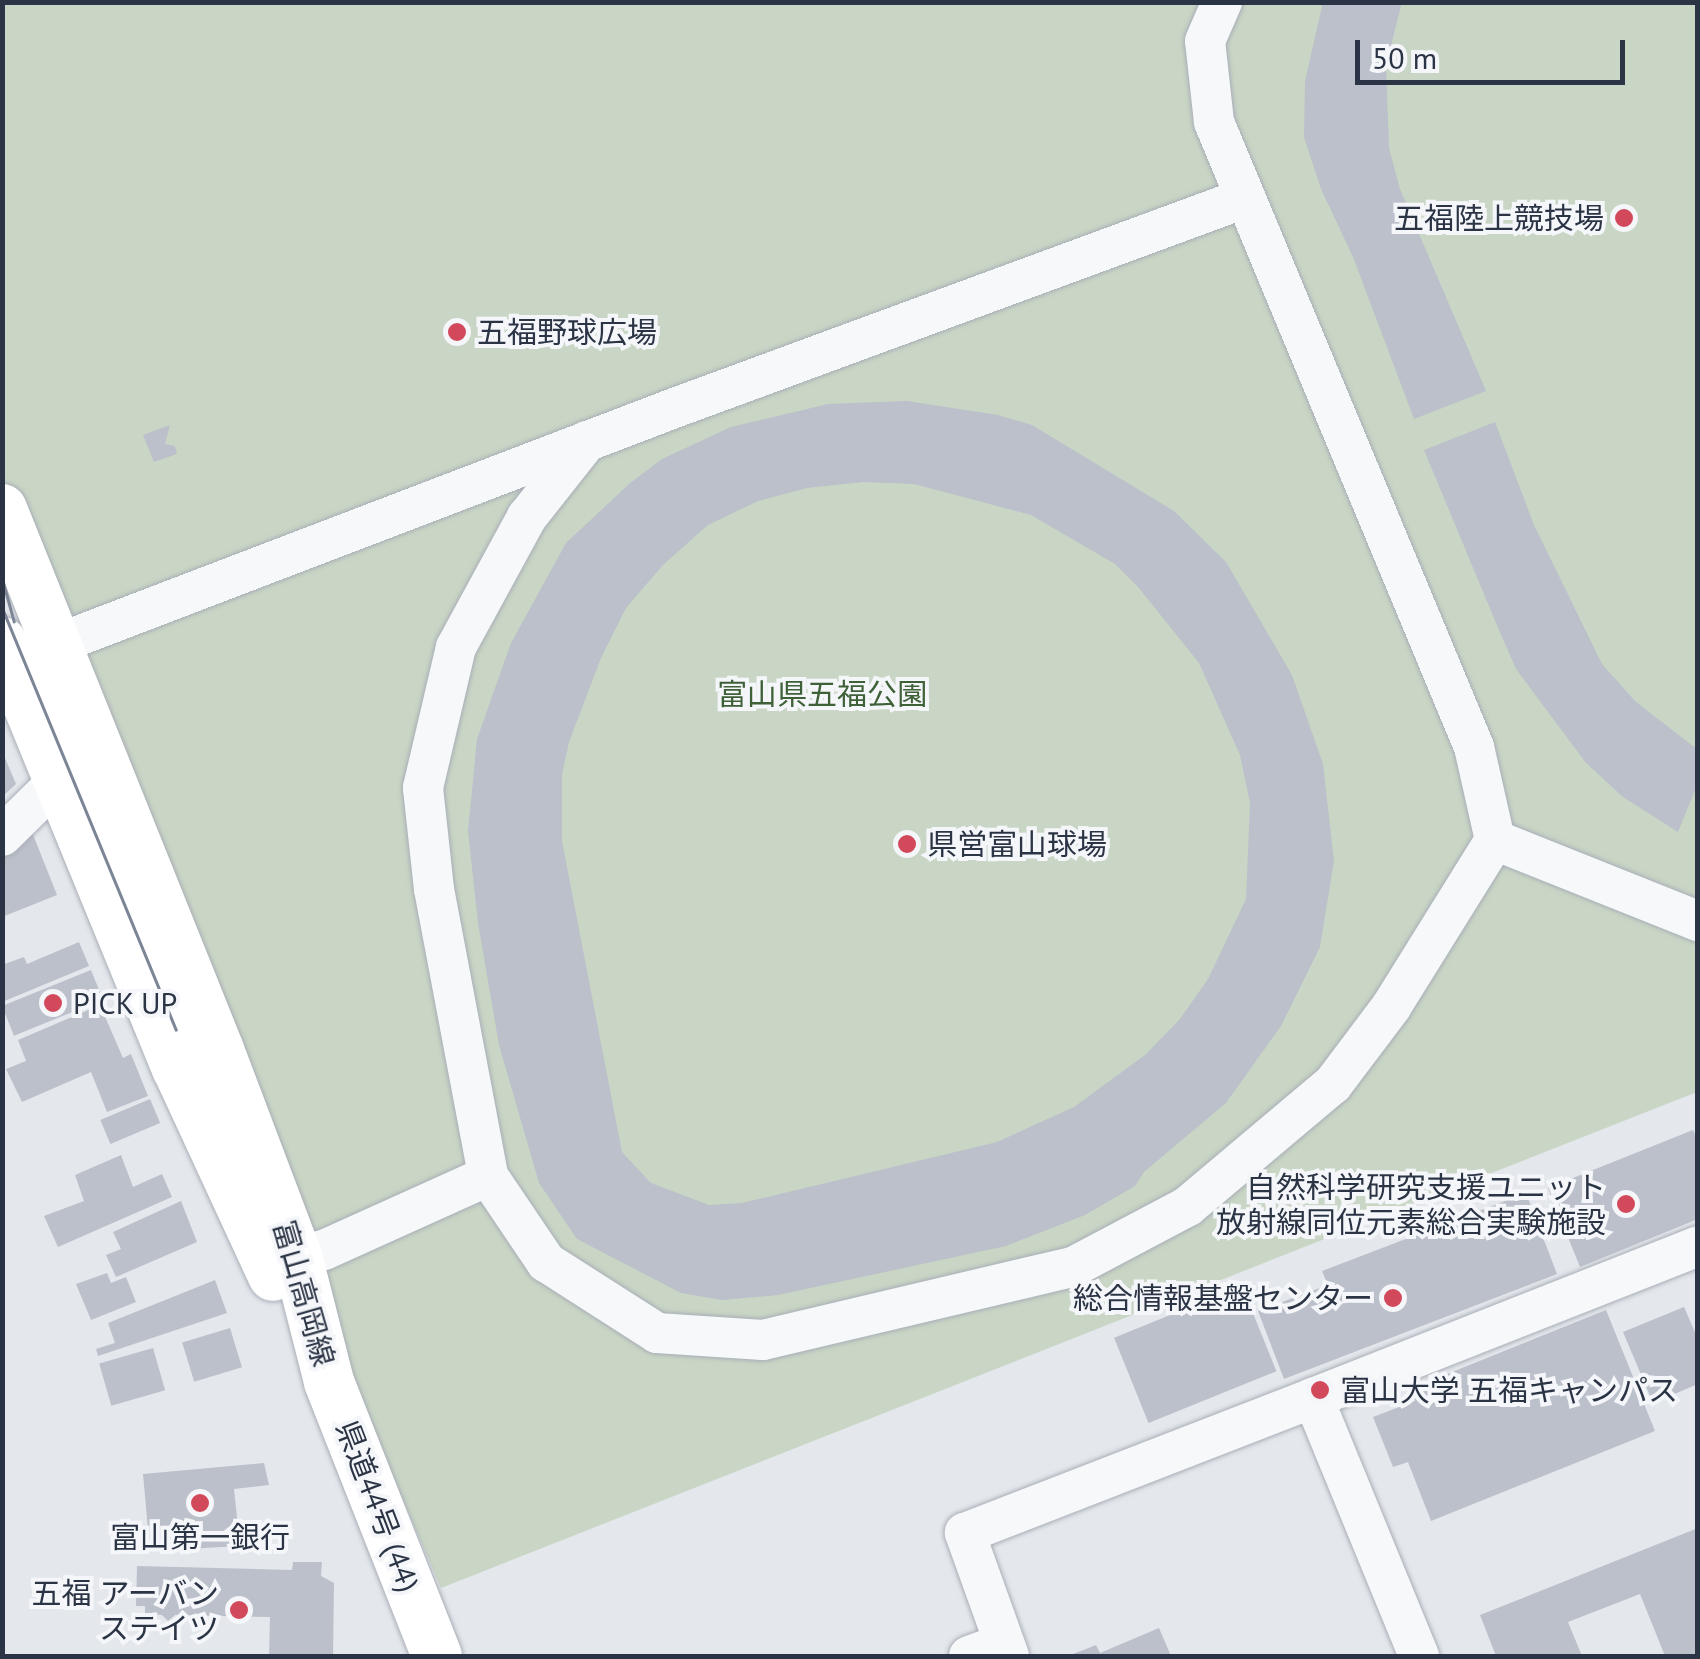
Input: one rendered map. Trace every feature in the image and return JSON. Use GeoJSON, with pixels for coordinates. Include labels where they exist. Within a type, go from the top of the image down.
{"type":"FeatureCollection","features":[{"type":"Feature","properties":{"kind":"main road","name":"富山高岡線"},"geometry":{"type":"LineString","coordinates":[[2,509],[297,1256],[329,1382]]}},
{"type":"Feature","properties":{"kind":"main road","name":"富山高岡線"},"geometry":{"type":"LineString","coordinates":[[2,642],[177,1068],[280,1293],[329,1382]]}},
{"type":"Feature","properties":{"kind":"main road","name":"県道44号 (44)"},"geometry":{"type":"LineString","coordinates":[[329,1382],[432,1643]]}},
{"type":"Feature","properties":{"kind":"street"},"geometry":{"type":"LineString","coordinates":[[586,441],[527,518],[456,646],[423,788],[434,889],[488,1176],[546,1262],[658,1332],[763,1340],[1073,1268],[1188,1206],[1334,1084],[1391,1006],[1495,840],[1474,747],[1214,122],[1205,41],[1222,2]]}},
{"type":"Feature","properties":{"kind":"street"},"geometry":{"type":"LineString","coordinates":[[57,644],[586,441],[1245,198]]}},
{"type":"Feature","properties":{"kind":"street"},"geometry":{"type":"LineString","coordinates":[[2,836],[58,781]]}},
{"type":"Feature","properties":{"kind":"street"},"geometry":{"type":"LineString","coordinates":[[1495,840],[1698,921]]}},
{"type":"Feature","properties":{"kind":"street"},"geometry":{"type":"LineString","coordinates":[[297,1256],[324,1250],[488,1176]]}},
{"type":"Feature","properties":{"kind":"street"},"geometry":{"type":"LineString","coordinates":[[994,1652],[964,1533],[1698,1246]]}},
{"type":"Feature","properties":{"kind":"street"},"geometry":{"type":"LineString","coordinates":[[1313,1398],[1419,1656]]}},
{"type":"Feature","properties":{"kind":"green space","name":"富山県五福公園"},"geometry":{"type":"Polygon","coordinates":[[[2,3],[1697,3],[1697,1092],[441,1588],[297,1256],[3,494],[2,3]]]}},
{"type":"Feature","properties":{"kind":"building"},"geometry":{"type":"Polygon","coordinates":[[[1323,2],[1402,2],[1386,66],[1389,148],[1400,189],[1486,391],[1414,419],[1353,257],[1321,189],[1304,137],[1305,81],[1323,2]]]}},
{"type":"Feature","properties":{"kind":"building"},"geometry":{"type":"Polygon","coordinates":[[[907,401],[998,415],[1032,425],[1174,511],[1226,562],[1292,675],[1323,764],[1334,861],[1320,947],[1281,1026],[1226,1103],[1144,1172],[1135,1186],[1085,1215],[1006,1246],[778,1295],[722,1300],[681,1293],[577,1239],[539,1183],[499,1045],[478,923],[468,831],[477,739],[511,643],[566,543],[662,459],[731,427],[828,404],[907,401]],[[863,482],[807,488],[758,501],[708,525],[663,565],[626,608],[601,658],[569,742],[562,775],[562,841],[622,1152],[651,1183],[709,1205],[742,1203],[997,1142],[1074,1107],[1145,1055],[1180,1019],[1208,979],[1246,899],[1250,803],[1240,755],[1199,663],[1115,564],[1031,515],[914,484],[863,482]]]}},
{"type":"Feature","properties":{"kind":"building"},"geometry":{"type":"Polygon","coordinates":[[[1495,422],[1534,525],[1602,664],[1635,701],[1698,750],[1698,783],[1678,832],[1623,797],[1586,763],[1516,669],[1424,450],[1495,422]]]}},
{"type":"Feature","properties":{"kind":"building"},"geometry":{"type":"Polygon","coordinates":[[[170,425],[165,444],[175,446],[177,454],[154,462],[143,435],[170,425]]]}},
{"type":"Feature","properties":{"kind":"building"},"geometry":{"type":"Polygon","coordinates":[[[2,751],[16,784],[2,797],[2,751]]]}},
{"type":"Feature","properties":{"kind":"building"},"geometry":{"type":"Polygon","coordinates":[[[32,832],[57,895],[2,917],[2,854],[32,832]]]}},
{"type":"Feature","properties":{"kind":"building"},"geometry":{"type":"Polygon","coordinates":[[[79,942],[89,966],[2,1002],[2,965],[24,957],[27,964],[79,942]]]}},
{"type":"Feature","properties":{"kind":"building","name":"PICK UP"},"geometry":{"type":"Polygon","coordinates":[[[91,970],[103,1000],[14,1036],[2,1006],[91,970]]]}},
{"type":"Feature","properties":{"kind":"building"},"geometry":{"type":"Polygon","coordinates":[[[100,1005],[123,1058],[131,1054],[148,1096],[107,1112],[91,1072],[22,1102],[6,1069],[26,1061],[18,1040],[100,1005]]]}},
{"type":"Feature","properties":{"kind":"building"},"geometry":{"type":"Polygon","coordinates":[[[150,1099],[160,1123],[110,1144],[100,1120],[150,1099]]]}},
{"type":"Feature","properties":{"kind":"building","name":"自然科学研究支援ユニット 放射線同位元素総合実験施設"},"geometry":{"type":"Polygon","coordinates":[[[1693,1130],[1698,1141],[1698,1219],[1580,1267],[1548,1188],[1693,1130]]]}},
{"type":"Feature","properties":{"kind":"building"},"geometry":{"type":"Polygon","coordinates":[[[121,1155],[133,1187],[162,1174],[172,1197],[58,1247],[44,1216],[84,1201],[75,1175],[121,1155]]]}},
{"type":"Feature","properties":{"kind":"building","name":"総合情報基盤センター"},"geometry":{"type":"Polygon","coordinates":[[[1526,1193],[1557,1274],[1284,1379],[1258,1311],[1328,1285],[1322,1271],[1526,1193]]]}},
{"type":"Feature","properties":{"kind":"building"},"geometry":{"type":"Polygon","coordinates":[[[181,1201],[197,1242],[116,1277],[106,1255],[121,1249],[113,1232],[181,1201]]]}},
{"type":"Feature","properties":{"kind":"building"},"geometry":{"type":"Polygon","coordinates":[[[107,1273],[111,1283],[126,1277],[136,1302],[91,1320],[76,1284],[107,1273]]]}},
{"type":"Feature","properties":{"kind":"building"},"geometry":{"type":"Polygon","coordinates":[[[215,1280],[227,1313],[98,1356],[96,1349],[115,1343],[108,1323],[215,1280]]]}},
{"type":"Feature","properties":{"kind":"building","name":"総合情報基盤センター"},"geometry":{"type":"Polygon","coordinates":[[[1242,1286],[1276,1371],[1149,1423],[1114,1338],[1242,1286]]]}},
{"type":"Feature","properties":{"kind":"building"},"geometry":{"type":"Polygon","coordinates":[[[1684,1307],[1698,1339],[1698,1384],[1653,1403],[1623,1332],[1684,1307]]]}},
{"type":"Feature","properties":{"kind":"building"},"geometry":{"type":"Polygon","coordinates":[[[1606,1310],[1655,1431],[1431,1521],[1408,1462],[1393,1467],[1373,1417],[1415,1401],[1410,1389],[1606,1310]]]}},
{"type":"Feature","properties":{"kind":"building"},"geometry":{"type":"Polygon","coordinates":[[[230,1328],[242,1367],[194,1382],[182,1343],[230,1328]]]}},
{"type":"Feature","properties":{"kind":"building"},"geometry":{"type":"Polygon","coordinates":[[[153,1348],[165,1390],[111,1406],[99,1363],[153,1348]]]}},
{"type":"Feature","properties":{"kind":"building"},"geometry":{"type":"Polygon","coordinates":[[[264,1463],[269,1485],[234,1489],[240,1546],[150,1551],[143,1474],[264,1463]]]}},
{"type":"Feature","properties":{"kind":"building"},"geometry":{"type":"Polygon","coordinates":[[[1698,1528],[1698,1656],[1665,1656],[1640,1594],[1568,1622],[1582,1656],[1496,1656],[1480,1615],[1698,1528]]]}},
{"type":"Feature","properties":{"kind":"building","name":"五福 アーバン ステイツ"},"geometry":{"type":"Polygon","coordinates":[[[293,1562],[322,1562],[321,1576],[334,1583],[333,1656],[269,1656],[270,1617],[175,1615],[168,1621],[162,1615],[145,1614],[145,1606],[136,1606],[137,1566],[292,1570],[293,1562]]]}},
{"type":"Feature","properties":{"kind":"building"},"geometry":{"type":"Polygon","coordinates":[[[1159,1628],[1171,1656],[1068,1656],[1096,1645],[1100,1653],[1159,1628]]]}},
{"type":"Feature","properties":{"kind":"tram line"},"geometry":{"type":"LineString","coordinates":[[2,577],[14,621]]}},
{"type":"Feature","properties":{"kind":"tram line"},"geometry":{"type":"LineString","coordinates":[[2,607],[176,1030]]}},
{"type":"Feature","properties":{"kind":"place","name":"五福陸上競技場"},"geometry":{"type":"Point","coordinates":[1624,218]}},
{"type":"Feature","properties":{"kind":"place","name":"五福野球広場"},"geometry":{"type":"Point","coordinates":[457,332]}},
{"type":"Feature","properties":{"kind":"place","name":"県営富山球場"},"geometry":{"type":"Point","coordinates":[907,844]}},
{"type":"Feature","properties":{"kind":"place","name":"PICK UP"},"geometry":{"type":"Point","coordinates":[53,1003]}},
{"type":"Feature","properties":{"kind":"place","name":"自然科学研究支援ユニット 放射線同位元素総合実験施設"},"geometry":{"type":"Point","coordinates":[1626,1204]}},
{"type":"Feature","properties":{"kind":"place","name":"総合情報基盤センター"},"geometry":{"type":"Point","coordinates":[1393,1298]}},
{"type":"Feature","properties":{"kind":"place","name":"富山大学 五福キャンパス"},"geometry":{"type":"Point","coordinates":[1320,1390]}},
{"type":"Feature","properties":{"kind":"place","name":"富山第一銀行"},"geometry":{"type":"Point","coordinates":[200,1503]}},
{"type":"Feature","properties":{"kind":"place","name":"五福 アーバン ステイツ"},"geometry":{"type":"Point","coordinates":[239,1610]}}]}
